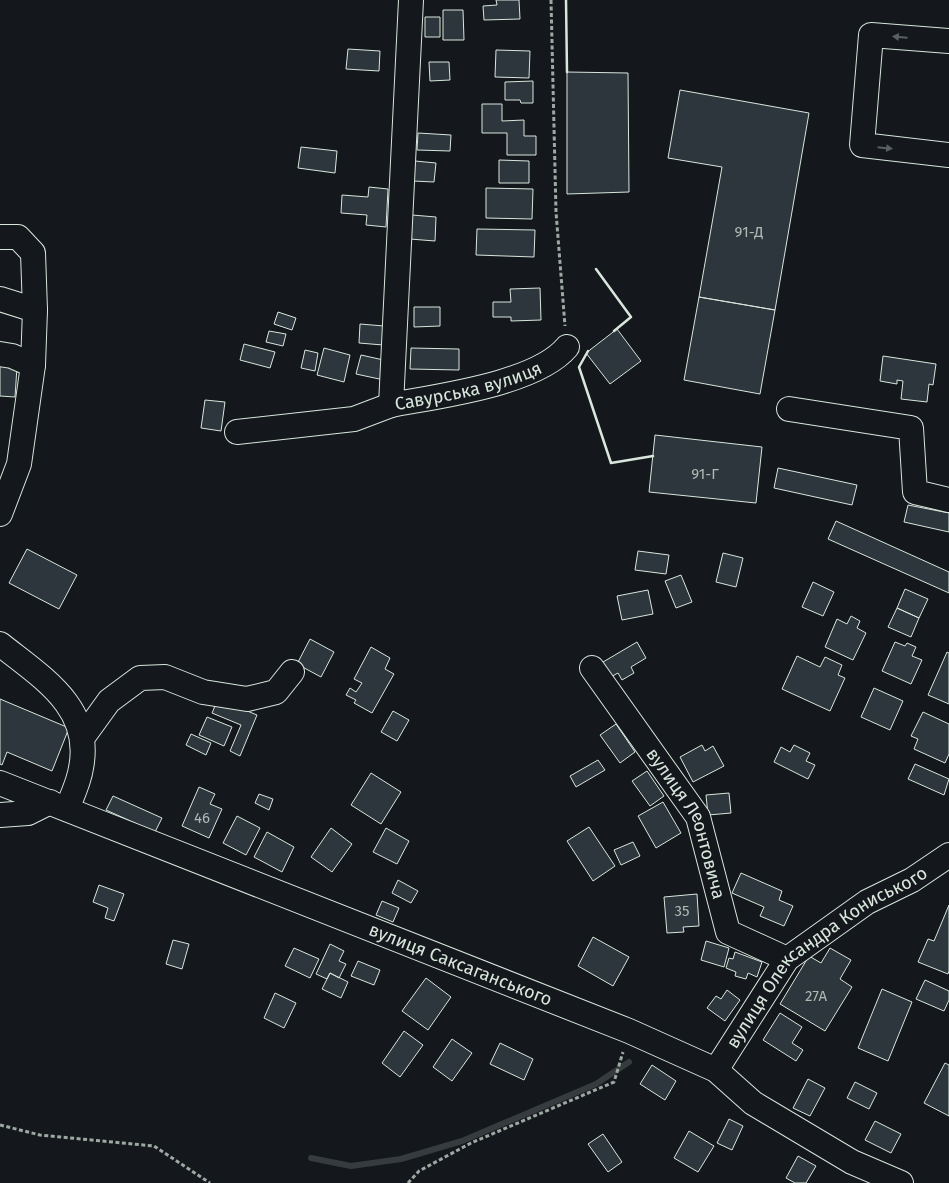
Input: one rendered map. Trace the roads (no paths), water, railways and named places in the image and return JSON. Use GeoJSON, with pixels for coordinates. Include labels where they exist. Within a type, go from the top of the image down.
{"type":"FeatureCollection","features":[{"type":"Feature","properties":{"kind":"street","name":"Савурська вулиця"},"geometry":{"type":"LineString","coordinates":[[412,0],[391,405],[485,387],[547,364],[558,357],[567,347]]}},
{"type":"Feature","properties":{"kind":"street"},"geometry":{"type":"LineString","coordinates":[[949,41],[872,35],[862,145],[949,154]]}},
{"type":"Feature","properties":{"kind":"street"},"geometry":{"type":"LineString","coordinates":[[0,237],[18,237],[33,254],[35,310],[33,365],[19,464],[1,505]]}},
{"type":"Feature","properties":{"kind":"street"},"geometry":{"type":"LineString","coordinates":[[0,299],[35,310]]}},
{"type":"Feature","properties":{"kind":"street"},"geometry":{"type":"LineString","coordinates":[[0,354],[33,365]]}},
{"type":"Feature","properties":{"kind":"street"},"geometry":{"type":"LineString","coordinates":[[237,432],[354,419],[391,405]]}},
{"type":"Feature","properties":{"kind":"street"},"geometry":{"type":"LineString","coordinates":[[789,409],[911,428],[915,492],[949,500]]}},
{"type":"Feature","properties":{"kind":"street"},"geometry":{"type":"LineString","coordinates":[[0,644],[58,692],[71,709],[83,737],[81,769],[59,805],[28,813],[0,815]]}},
{"type":"Feature","properties":{"kind":"street","name":"вулиця Леонтовича"},"geometry":{"type":"LineString","coordinates":[[592,668],[698,817],[728,932],[787,959]]}},
{"type":"Feature","properties":{"kind":"street"},"geometry":{"type":"LineString","coordinates":[[83,737],[109,701],[140,678],[165,677],[203,692],[247,699],[276,692],[292,672]]}},
{"type":"Feature","properties":{"kind":"street","name":"вулиця Саксаганського"},"geometry":{"type":"LineString","coordinates":[[0,783],[630,1031],[716,1070],[753,1103],[852,1162],[901,1183]]}},
{"type":"Feature","properties":{"kind":"street","name":"вулиця Олександра Кониського"},"geometry":{"type":"LineString","coordinates":[[716,1070],[787,959],[867,902],[912,880],[949,855]]}},
{"type":"Feature","properties":{"kind":"waterway"},"geometry":{"type":"LineString","coordinates":[[311,1158],[351,1166],[401,1159],[462,1141],[596,1084],[629,1062]]}}]}
